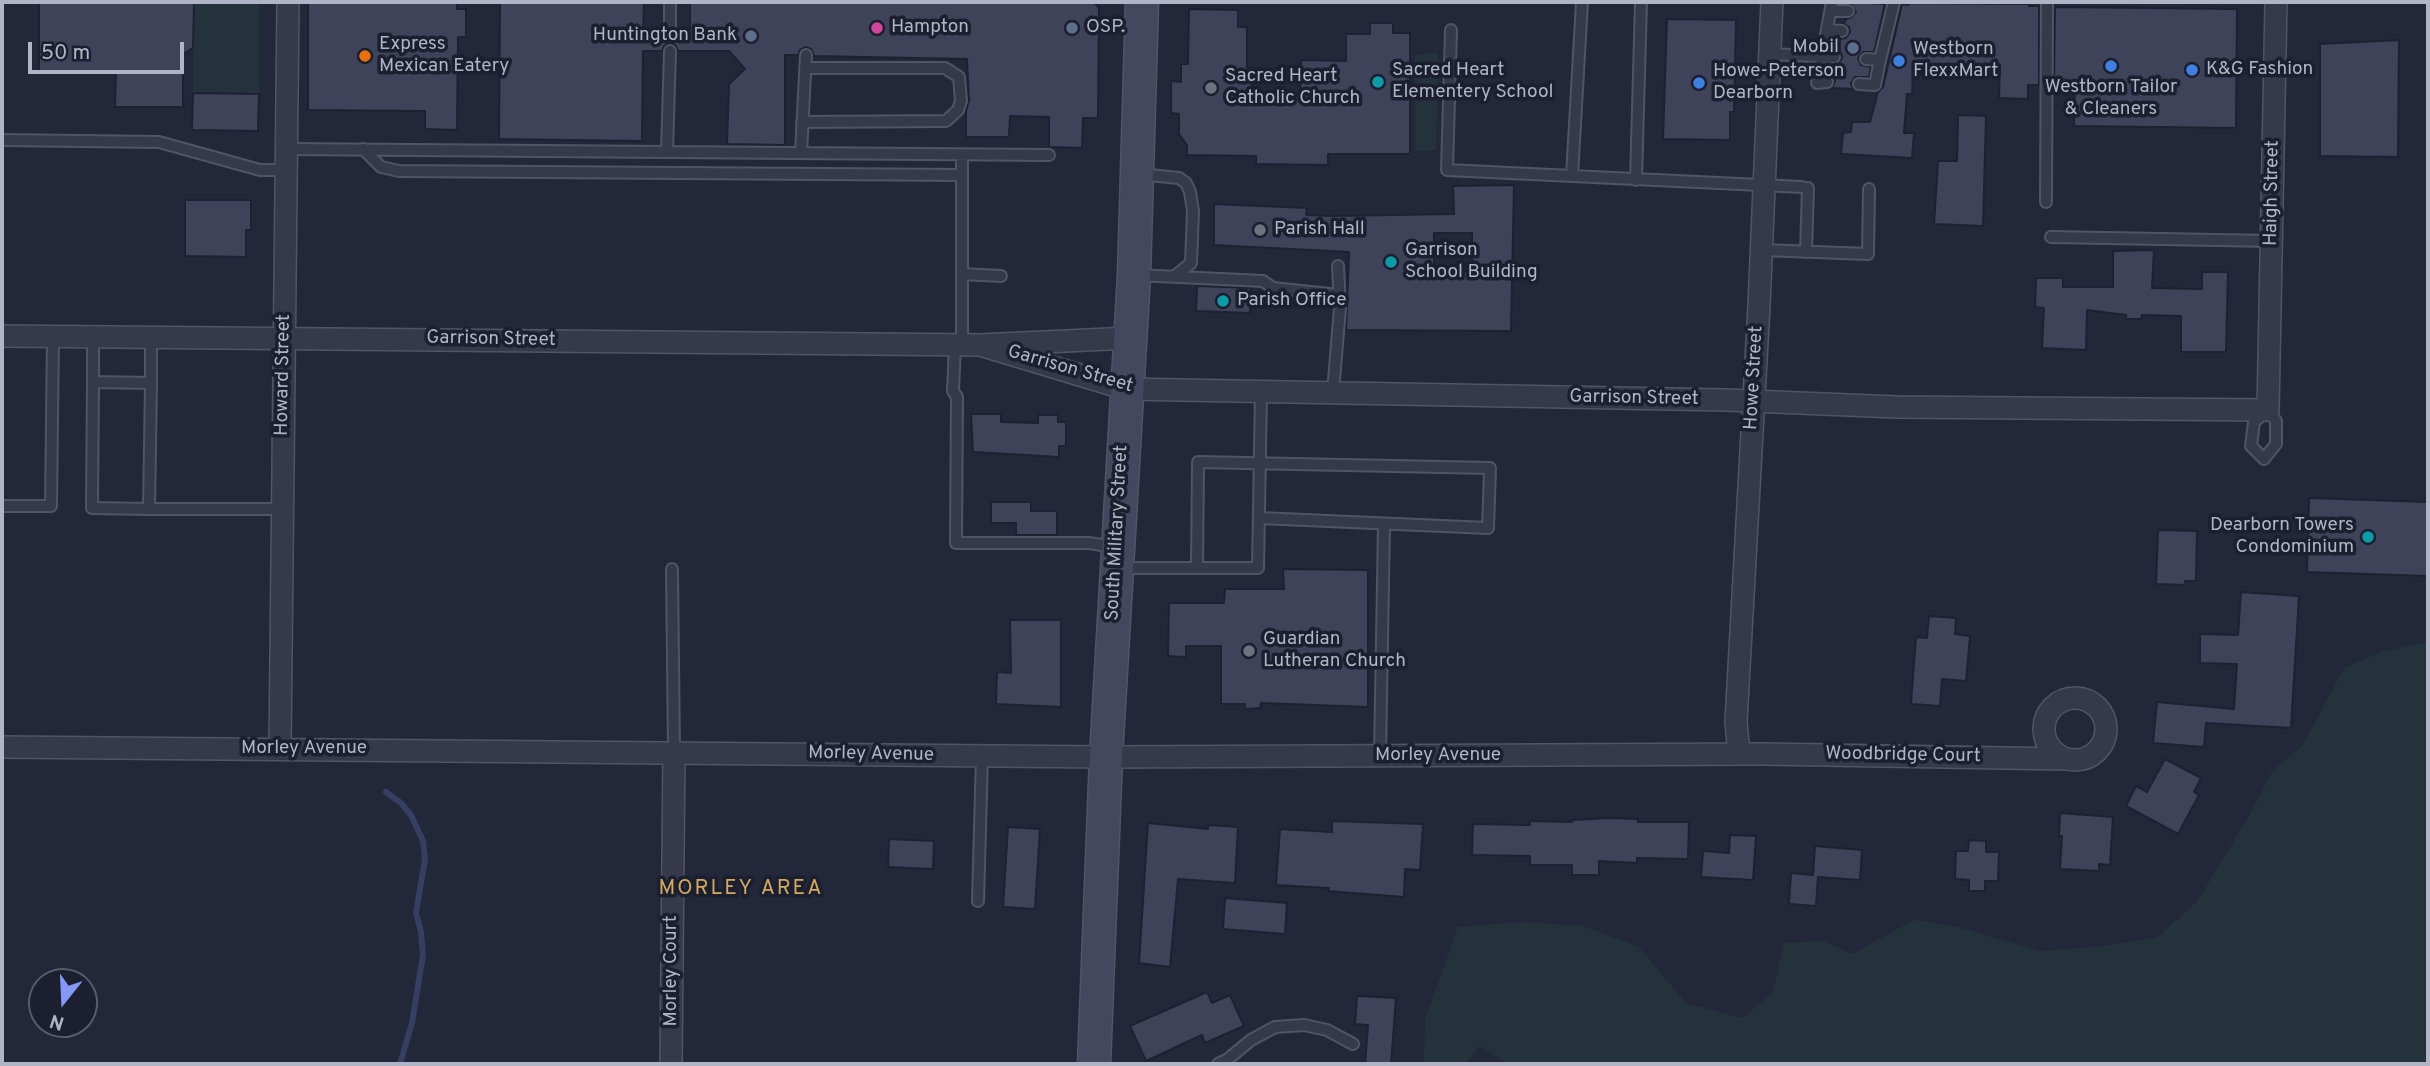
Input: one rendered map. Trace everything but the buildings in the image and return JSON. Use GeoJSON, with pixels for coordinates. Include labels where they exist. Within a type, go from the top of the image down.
{"type":"FeatureCollection","features":[{"type":"Feature","properties":{"kind":"street","name":"Howard Street"},"geometry":{"type":"LineString","coordinates":[[280,748],[288,2]]}},
{"type":"Feature","properties":{"kind":"street","name":"South Military Street"},"geometry":{"type":"LineString","coordinates":[[1094,1064],[1106,757],[1134,275],[1142,2]]}},
{"type":"Feature","properties":{"kind":"street","name":"Howe Street"},"geometry":{"type":"LineString","coordinates":[[1739,754],[1736,722],[1762,250],[1772,2]]}},
{"type":"Feature","properties":{"kind":"street","name":"Haigh Street"},"geometry":{"type":"LineString","coordinates":[[2269,384],[2276,2]]}},
{"type":"Feature","properties":{"kind":"street","name":"Garrison Street"},"geometry":{"type":"LineString","coordinates":[[2,336],[966,345],[1130,338]]}},
{"type":"Feature","properties":{"kind":"street","name":"Garrison Street"},"geometry":{"type":"LineString","coordinates":[[966,345],[1126,389],[1897,407],[2268,410],[2269,384]]}},
{"type":"Feature","properties":{"kind":"street","name":"Morley Avenue"},"geometry":{"type":"LineString","coordinates":[[2,747],[1106,757],[1739,754]]}},
{"type":"Feature","properties":{"kind":"street","name":"Morley Court"},"geometry":{"type":"LineString","coordinates":[[671,1064],[674,752]]}},
{"type":"Feature","properties":{"kind":"street","name":"Woodbridge Court"},"geometry":{"type":"LineString","coordinates":[[1739,754],[2066,759]]}},
{"type":"Feature","properties":{"kind":"lane"},"geometry":{"type":"LineString","coordinates":[[670,2],[670,30]]}},
{"type":"Feature","properties":{"kind":"lane"},"geometry":{"type":"LineString","coordinates":[[1572,176],[1582,2]]}},
{"type":"Feature","properties":{"kind":"lane"},"geometry":{"type":"LineString","coordinates":[[1636,180],[1641,2]]}},
{"type":"Feature","properties":{"kind":"lane"},"geometry":{"type":"LineString","coordinates":[[2046,202],[2047,2]]}},
{"type":"Feature","properties":{"kind":"lane"},"geometry":{"type":"LineString","coordinates":[[1827,82],[1817,83],[1828,57],[1827,30],[1831,6],[1848,11]]}},
{"type":"Feature","properties":{"kind":"lane"},"geometry":{"type":"LineString","coordinates":[[1879,13],[1893,8]]}},
{"type":"Feature","properties":{"kind":"lane"},"geometry":{"type":"LineString","coordinates":[[1859,84],[1875,85],[1893,8]]}},
{"type":"Feature","properties":{"kind":"lane"},"geometry":{"type":"LineString","coordinates":[[1451,30],[1447,170],[1805,188],[1806,251]]}},
{"type":"Feature","properties":{"kind":"lane"},"geometry":{"type":"LineString","coordinates":[[1827,30],[1842,31]]}},
{"type":"Feature","properties":{"kind":"lane"},"geometry":{"type":"LineString","coordinates":[[1874,33],[1887,33]]}},
{"type":"Feature","properties":{"kind":"lane"},"geometry":{"type":"LineString","coordinates":[[667,152],[670,51]]}},
{"type":"Feature","properties":{"kind":"lane"},"geometry":{"type":"LineString","coordinates":[[1770,54],[1828,57]]}},
{"type":"Feature","properties":{"kind":"lane"},"geometry":{"type":"LineString","coordinates":[[801,153],[806,55]]}},
{"type":"Feature","properties":{"kind":"lane"},"geometry":{"type":"LineString","coordinates":[[1866,59],[1880,60]]}},
{"type":"Feature","properties":{"kind":"lane"},"geometry":{"type":"LineString","coordinates":[[802,122],[946,121],[954,117],[961,101],[959,77],[944,68],[805,68]]}},
{"type":"Feature","properties":{"kind":"lane"},"geometry":{"type":"LineString","coordinates":[[2,140],[159,142],[260,170],[286,160],[363,149],[1049,155]]}},
{"type":"Feature","properties":{"kind":"lane"},"geometry":{"type":"LineString","coordinates":[[363,149],[382,167],[399,171],[962,175]]}},
{"type":"Feature","properties":{"kind":"lane"},"geometry":{"type":"LineString","coordinates":[[962,155],[962,274],[966,345],[953,391],[957,397],[956,542],[1089,542],[1117,558],[1197,568],[1258,568],[1261,392]]}},
{"type":"Feature","properties":{"kind":"lane"},"geometry":{"type":"LineString","coordinates":[[1136,174],[1172,176],[1186,183],[1191,192],[1191,263],[1175,276]]}},
{"type":"Feature","properties":{"kind":"lane"},"geometry":{"type":"LineString","coordinates":[[1762,250],[1868,254],[1869,190]]}},
{"type":"Feature","properties":{"kind":"lane"},"geometry":{"type":"LineString","coordinates":[[2051,237],[2272,241]]}},
{"type":"Feature","properties":{"kind":"lane"},"geometry":{"type":"LineString","coordinates":[[1332,392],[1339,295],[1338,266]]}},
{"type":"Feature","properties":{"kind":"lane"},"geometry":{"type":"LineString","coordinates":[[962,274],[1001,276]]}},
{"type":"Feature","properties":{"kind":"lane"},"geometry":{"type":"LineString","coordinates":[[1134,275],[1263,281],[1273,288],[1339,295]]}},
{"type":"Feature","properties":{"kind":"lane"},"geometry":{"type":"LineString","coordinates":[[2,506],[51,506],[53,336]]}},
{"type":"Feature","properties":{"kind":"lane"},"geometry":{"type":"LineString","coordinates":[[93,337],[92,508],[282,509]]}},
{"type":"Feature","properties":{"kind":"lane"},"geometry":{"type":"LineString","coordinates":[[149,509],[151,337]]}},
{"type":"Feature","properties":{"kind":"lane"},"geometry":{"type":"LineString","coordinates":[[93,382],[151,383]]}},
{"type":"Feature","properties":{"kind":"lane"},"geometry":{"type":"LineString","coordinates":[[1197,568],[1198,462],[1490,468],[1488,528],[1259,518]]}},
{"type":"Feature","properties":{"kind":"lane"},"geometry":{"type":"LineString","coordinates":[[1380,756],[1384,524]]}},
{"type":"Feature","properties":{"kind":"lane"},"geometry":{"type":"LineString","coordinates":[[672,569],[674,752]]}},
{"type":"Feature","properties":{"kind":"lane"},"geometry":{"type":"LineString","coordinates":[[978,901],[982,756]]}},
{"type":"Feature","properties":{"kind":"lane"},"geometry":{"type":"LineString","coordinates":[[1217,1064],[1275,1027],[1304,1025],[1327,1031],[1353,1044]]}},
{"type":"Feature","properties":{"kind":"shaded area"},"geometry":{"type":"Polygon","coordinates":[[[194,2],[259,2],[259,94],[193,93],[194,2]]]}},
{"type":"Feature","properties":{"kind":"shaded area"},"geometry":{"type":"Polygon","coordinates":[[[1438,53],[1436,150],[1415,151],[1415,55],[1438,53]]]}},
{"type":"Feature","properties":{"kind":"shaded area"},"geometry":{"type":"Polygon","coordinates":[[[2428,642],[2428,1064],[1508,1064],[1480,1046],[1465,1064],[1424,1064],[1425,1019],[1458,927],[1522,922],[1583,926],[1639,947],[1686,1003],[1742,1018],[1773,992],[1784,943],[1823,941],[1852,954],[1914,920],[1958,927],[2040,951],[2095,947],[2156,938],[2197,902],[2273,770],[2303,745],[2344,668],[2380,652],[2428,642]]]}},
{"type":"Feature","properties":{"kind":"waterway"},"geometry":{"type":"LineString","coordinates":[[386,792],[411,815],[423,841],[425,859],[416,913],[423,955],[412,1023],[400,1064]]}},
{"type":"Feature","properties":{"kind":"place","name":"Hampton"},"geometry":{"type":"Point","coordinates":[877,28]}},
{"type":"Feature","properties":{"kind":"place","name":"OSP."},"geometry":{"type":"Point","coordinates":[1072,28]}},
{"type":"Feature","properties":{"kind":"place","name":"Huntington Bank"},"geometry":{"type":"Point","coordinates":[751,36]}},
{"type":"Feature","properties":{"kind":"place","name":"Mobil"},"geometry":{"type":"Point","coordinates":[1853,48]}},
{"type":"Feature","properties":{"kind":"place","name":"Express Mexican Eatery"},"geometry":{"type":"Point","coordinates":[365,56]}},
{"type":"Feature","properties":{"kind":"place","name":"Westborn FlexxMart"},"geometry":{"type":"Point","coordinates":[1899,61]}},
{"type":"Feature","properties":{"kind":"place","name":"Westborn Tailor & Cleaners"},"geometry":{"type":"Point","coordinates":[2111,66]}},
{"type":"Feature","properties":{"kind":"place","name":"K&G Fashion"},"geometry":{"type":"Point","coordinates":[2192,70]}},
{"type":"Feature","properties":{"kind":"place","name":"Sacred Heart Elementery School"},"geometry":{"type":"Point","coordinates":[1378,82]}},
{"type":"Feature","properties":{"kind":"place","name":"Howe-Peterson Dearborn"},"geometry":{"type":"Point","coordinates":[1699,83]}},
{"type":"Feature","properties":{"kind":"place","name":"Sacred Heart Catholic Church"},"geometry":{"type":"Point","coordinates":[1211,88]}},
{"type":"Feature","properties":{"kind":"place","name":"Parish Hall"},"geometry":{"type":"Point","coordinates":[1260,230]}},
{"type":"Feature","properties":{"kind":"place","name":"Garrison School Building"},"geometry":{"type":"Point","coordinates":[1391,262]}},
{"type":"Feature","properties":{"kind":"place","name":"Parish Office"},"geometry":{"type":"Point","coordinates":[1223,301]}},
{"type":"Feature","properties":{"kind":"place","name":"Dearborn Towers Condominium"},"geometry":{"type":"Point","coordinates":[2368,537]}},
{"type":"Feature","properties":{"kind":"place","name":"Guardian Lutheran Church"},"geometry":{"type":"Point","coordinates":[1249,651]}},
{"type":"Feature","properties":{"kind":"district","name":"MORLEY AREA"},"geometry":{"type":"Point","coordinates":[741,890]}}]}
